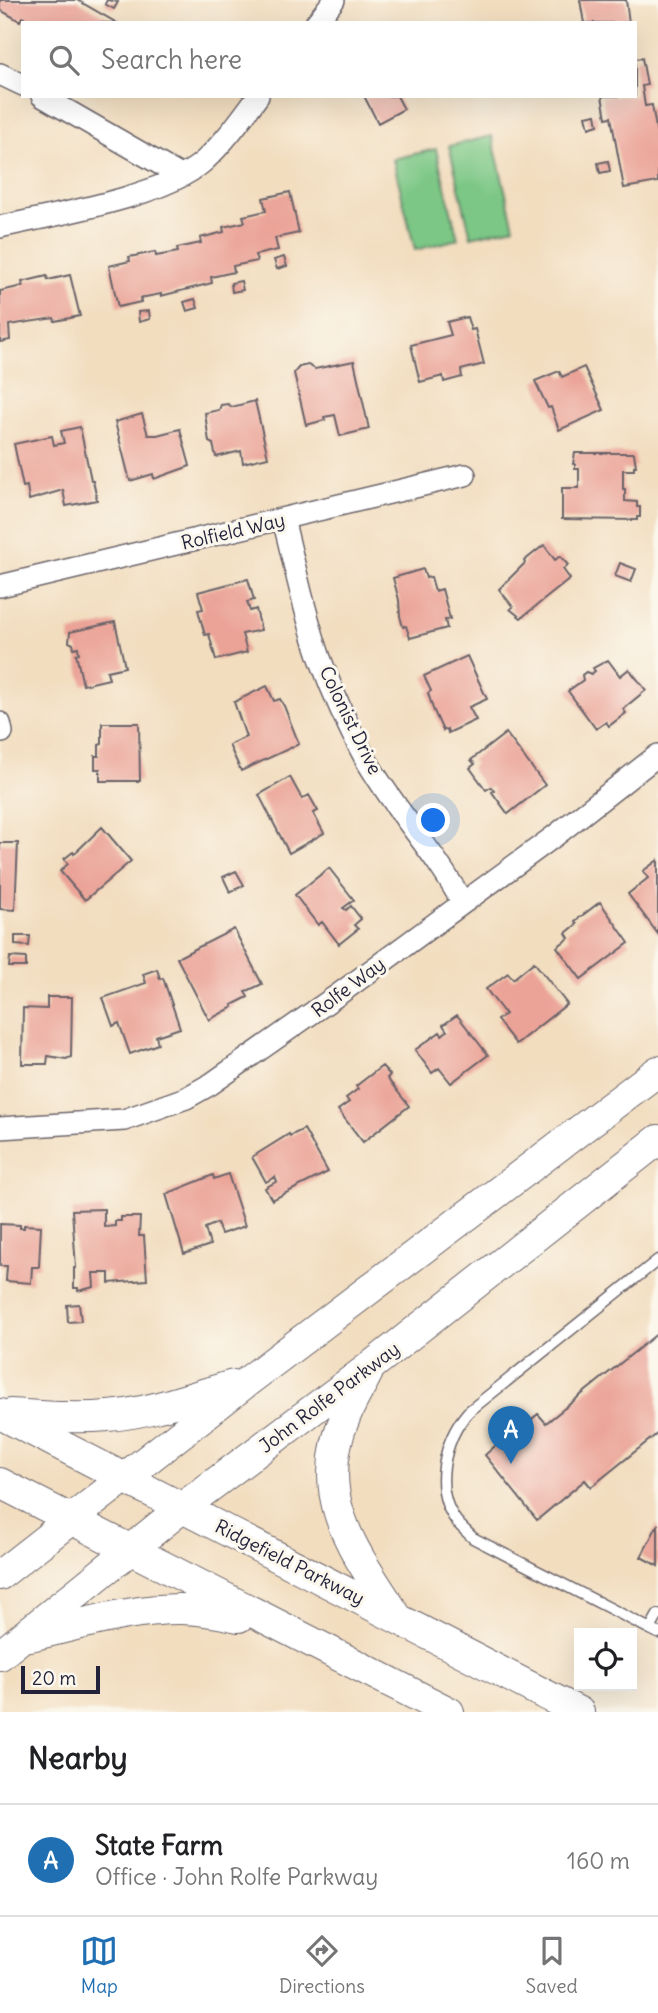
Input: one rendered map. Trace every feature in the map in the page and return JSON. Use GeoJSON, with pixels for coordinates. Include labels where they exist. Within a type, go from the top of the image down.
{"type":"FeatureCollection","features":[{"type":"Feature","properties":{"kind":"main road"},"geometry":{"type":"LineString","coordinates":[[0,1575],[248,1381],[658,1071]]}},
{"type":"Feature","properties":{"kind":"main road","name":"John Rolfe Parkway"},"geometry":{"type":"LineString","coordinates":[[11,1646],[183,1507],[371,1366],[658,1140]]}},
{"type":"Feature","properties":{"kind":"main road"},"geometry":{"type":"LineString","coordinates":[[371,1366],[345,1417],[336,1450],[333,1477],[335,1503],[344,1533],[397,1618]]}},
{"type":"Feature","properties":{"kind":"main road"},"geometry":{"type":"LineString","coordinates":[[0,1414],[110,1416],[145,1410],[248,1381]]}},
{"type":"Feature","properties":{"kind":"main road","name":"Ridgefield Parkway"},"geometry":{"type":"LineString","coordinates":[[0,1414],[579,1712]]}},
{"type":"Feature","properties":{"kind":"main road"},"geometry":{"type":"LineString","coordinates":[[0,1483],[449,1712]]}},
{"type":"Feature","properties":{"kind":"main road"},"geometry":{"type":"LineString","coordinates":[[11,1646],[127,1615],[179,1609],[210,1611],[274,1624]]}},
{"type":"Feature","properties":{"kind":"street"},"geometry":{"type":"LineString","coordinates":[[318,21],[334,0]]}},
{"type":"Feature","properties":{"kind":"street"},"geometry":{"type":"LineString","coordinates":[[0,74],[21,84]]}},
{"type":"Feature","properties":{"kind":"street"},"geometry":{"type":"LineString","coordinates":[[45,98],[181,176]]}},
{"type":"Feature","properties":{"kind":"street"},"geometry":{"type":"LineString","coordinates":[[0,228],[107,202],[181,176],[201,163],[229,134],[256,98]]}},
{"type":"Feature","properties":{"kind":"street","name":"Rolfield Way"},"geometry":{"type":"LineString","coordinates":[[0,586],[465,475]]}},
{"type":"Feature","properties":{"kind":"street","name":"Colonist Drive"},"geometry":{"type":"LineString","coordinates":[[283,519],[320,656],[339,703],[365,757],[452,883],[462,902]]}},
{"type":"Feature","properties":{"kind":"street","name":"Rolfe Way"},"geometry":{"type":"LineString","coordinates":[[0,1128],[124,1121],[186,1098],[244,1063],[556,835],[658,755]]}},
{"type":"Feature","properties":{"kind":"lane"},"geometry":{"type":"LineString","coordinates":[[658,1260],[468,1412],[458,1424],[448,1444],[443,1474],[447,1502],[456,1520],[473,1538],[654,1631],[658,1615]]}},
{"type":"Feature","properties":{"kind":"green space"},"geometry":{"type":"Polygon","coordinates":[[[492,136],[514,227],[471,237],[449,146],[492,136]]]}},
{"type":"Feature","properties":{"kind":"green space"},"geometry":{"type":"Polygon","coordinates":[[[436,149],[458,239],[415,250],[393,159],[436,149]]]}},
{"type":"Feature","properties":{"kind":"building"},"geometry":{"type":"Polygon","coordinates":[[[0,0],[77,0],[114,21],[29,21],[22,17],[20,21],[0,10],[0,0]]]}},
{"type":"Feature","properties":{"kind":"building"},"geometry":{"type":"Polygon","coordinates":[[[107,0],[118,2],[114,9],[105,4],[107,0]]]}},
{"type":"Feature","properties":{"kind":"building"},"geometry":{"type":"Polygon","coordinates":[[[580,0],[626,0],[629,21],[584,21],[580,0]]]}},
{"type":"Feature","properties":{"kind":"building"},"geometry":{"type":"Polygon","coordinates":[[[642,58],[647,85],[642,86],[645,106],[652,105],[658,140],[658,182],[624,188],[611,117],[606,118],[602,98],[637,98],[637,59],[642,58]]]}},
{"type":"Feature","properties":{"kind":"building"},"geometry":{"type":"Polygon","coordinates":[[[365,98],[398,98],[404,109],[378,123],[365,98]]]}},
{"type":"Feature","properties":{"kind":"building"},"geometry":{"type":"Polygon","coordinates":[[[596,114],[598,125],[589,128],[586,116],[596,114]]]}},
{"type":"Feature","properties":{"kind":"building"},"geometry":{"type":"Polygon","coordinates":[[[608,161],[610,171],[600,173],[598,163],[608,161]]]}},
{"type":"Feature","properties":{"kind":"building"},"geometry":{"type":"Polygon","coordinates":[[[290,192],[299,233],[275,238],[278,250],[255,255],[257,261],[233,266],[234,272],[211,277],[212,283],[161,296],[140,298],[141,302],[118,307],[109,266],[130,261],[129,257],[155,252],[156,256],[178,252],[177,248],[201,243],[200,238],[224,232],[223,227],[245,222],[243,216],[266,211],[263,198],[290,192]]]}},
{"type":"Feature","properties":{"kind":"building"},"geometry":{"type":"Polygon","coordinates":[[[284,257],[287,266],[277,269],[274,260],[284,257]]]}},
{"type":"Feature","properties":{"kind":"building"},"geometry":{"type":"Polygon","coordinates":[[[70,275],[80,316],[9,325],[10,340],[0,342],[0,291],[23,286],[22,282],[47,276],[48,280],[70,275]]]}},
{"type":"Feature","properties":{"kind":"building"},"geometry":{"type":"Polygon","coordinates":[[[241,281],[243,290],[232,292],[231,283],[241,281]]]}},
{"type":"Feature","properties":{"kind":"building"},"geometry":{"type":"Polygon","coordinates":[[[195,299],[198,308],[187,311],[184,302],[195,299]]]}},
{"type":"Feature","properties":{"kind":"building"},"geometry":{"type":"Polygon","coordinates":[[[149,311],[150,319],[139,322],[138,312],[149,311]]]}},
{"type":"Feature","properties":{"kind":"building"},"geometry":{"type":"Polygon","coordinates":[[[467,317],[471,330],[475,329],[484,364],[461,370],[462,377],[444,382],[443,376],[420,382],[411,345],[451,335],[447,322],[467,317]]]}},
{"type":"Feature","properties":{"kind":"building"},"geometry":{"type":"Polygon","coordinates":[[[354,361],[369,429],[340,436],[335,415],[306,425],[294,373],[299,367],[308,365],[315,369],[354,361]]]}},
{"type":"Feature","properties":{"kind":"building"},"geometry":{"type":"Polygon","coordinates":[[[584,367],[604,410],[559,430],[551,407],[548,408],[535,381],[559,371],[562,377],[584,367]]]}},
{"type":"Feature","properties":{"kind":"building"},"geometry":{"type":"Polygon","coordinates":[[[255,401],[268,457],[243,463],[241,451],[216,457],[213,444],[209,442],[205,413],[219,410],[221,405],[228,404],[232,407],[255,401]]]}},
{"type":"Feature","properties":{"kind":"building"},"geometry":{"type":"Polygon","coordinates":[[[142,414],[148,435],[180,429],[190,466],[154,479],[153,474],[130,481],[115,422],[142,414]]]}},
{"type":"Feature","properties":{"kind":"building"},"geometry":{"type":"Polygon","coordinates":[[[80,427],[97,500],[66,506],[63,490],[29,500],[27,486],[23,487],[14,444],[52,436],[54,445],[64,443],[61,431],[80,427]]]}},
{"type":"Feature","properties":{"kind":"building"},"geometry":{"type":"Polygon","coordinates":[[[575,453],[634,453],[636,466],[634,470],[623,470],[623,489],[625,501],[637,502],[637,507],[640,507],[640,517],[637,517],[637,520],[562,519],[562,488],[579,488],[579,469],[575,469],[573,464],[575,453]]]}},
{"type":"Feature","properties":{"kind":"building"},"geometry":{"type":"Polygon","coordinates":[[[544,545],[555,560],[560,556],[568,565],[563,569],[570,579],[521,618],[510,609],[513,607],[499,589],[524,561],[544,545]]]}},
{"type":"Feature","properties":{"kind":"building"},"geometry":{"type":"Polygon","coordinates":[[[620,563],[636,569],[631,582],[615,576],[620,563]]]}},
{"type":"Feature","properties":{"kind":"building"},"geometry":{"type":"Polygon","coordinates":[[[423,569],[426,578],[431,577],[435,591],[442,589],[450,619],[445,620],[447,628],[410,638],[406,626],[403,627],[393,578],[423,569]]]}},
{"type":"Feature","properties":{"kind":"building"},"geometry":{"type":"Polygon","coordinates":[[[248,579],[254,600],[247,602],[250,611],[256,609],[261,630],[242,634],[247,652],[216,660],[209,634],[205,635],[198,610],[203,609],[198,592],[248,579]]]}},
{"type":"Feature","properties":{"kind":"building"},"geometry":{"type":"Polygon","coordinates":[[[115,622],[125,667],[107,671],[109,679],[83,685],[76,654],[79,653],[78,647],[74,648],[69,642],[70,632],[115,622]]]}},
{"type":"Feature","properties":{"kind":"building"},"geometry":{"type":"Polygon","coordinates":[[[467,656],[487,699],[469,707],[476,720],[448,733],[447,729],[443,731],[433,709],[428,693],[431,691],[424,676],[467,656]]]}},
{"type":"Feature","properties":{"kind":"building"},"geometry":{"type":"Polygon","coordinates":[[[608,660],[620,676],[629,669],[646,690],[623,709],[626,713],[609,726],[606,722],[596,729],[568,691],[583,680],[582,675],[586,672],[591,674],[595,671],[593,668],[608,660]]]}},
{"type":"Feature","properties":{"kind":"building"},"geometry":{"type":"Polygon","coordinates":[[[267,686],[274,701],[280,699],[284,706],[299,744],[241,771],[229,745],[246,737],[234,702],[267,686]]]}},
{"type":"Feature","properties":{"kind":"building"},"geometry":{"type":"Polygon","coordinates":[[[102,723],[139,723],[140,781],[100,781],[100,769],[95,769],[95,756],[99,756],[99,745],[102,744],[102,723]]]}},
{"type":"Feature","properties":{"kind":"building"},"geometry":{"type":"Polygon","coordinates":[[[506,733],[545,785],[508,814],[491,787],[486,790],[470,768],[475,764],[471,760],[506,733]]]}},
{"type":"Feature","properties":{"kind":"building"},"geometry":{"type":"Polygon","coordinates":[[[290,777],[302,799],[309,795],[318,811],[313,813],[324,833],[289,853],[259,795],[290,777]]]}},
{"type":"Feature","properties":{"kind":"building"},"geometry":{"type":"Polygon","coordinates":[[[102,827],[131,861],[85,900],[60,871],[68,864],[64,859],[73,852],[74,854],[102,827]]]}},
{"type":"Feature","properties":{"kind":"building"},"geometry":{"type":"Polygon","coordinates":[[[0,843],[18,843],[15,910],[0,909],[0,843]]]}},
{"type":"Feature","properties":{"kind":"building"},"geometry":{"type":"Polygon","coordinates":[[[658,860],[658,934],[628,894],[648,878],[643,871],[658,860]]]}},
{"type":"Feature","properties":{"kind":"building"},"geometry":{"type":"Polygon","coordinates":[[[329,868],[354,900],[343,908],[346,910],[351,906],[361,919],[354,925],[358,929],[339,944],[322,922],[318,925],[295,895],[329,868]]]}},
{"type":"Feature","properties":{"kind":"building"},"geometry":{"type":"Polygon","coordinates":[[[236,871],[244,885],[230,892],[223,877],[236,871]]]}},
{"type":"Feature","properties":{"kind":"building"},"geometry":{"type":"Polygon","coordinates":[[[600,902],[629,943],[581,979],[557,947],[569,938],[566,933],[577,924],[575,921],[600,902]]]}},
{"type":"Feature","properties":{"kind":"building"},"geometry":{"type":"Polygon","coordinates":[[[234,929],[262,984],[245,992],[248,997],[209,1020],[177,958],[234,929]]]}},
{"type":"Feature","properties":{"kind":"building"},"geometry":{"type":"Polygon","coordinates":[[[15,936],[30,936],[29,946],[15,945],[15,936]]]}},
{"type":"Feature","properties":{"kind":"building"},"geometry":{"type":"Polygon","coordinates":[[[10,957],[26,958],[26,967],[9,967],[10,957]]]}},
{"type":"Feature","properties":{"kind":"building"},"geometry":{"type":"Polygon","coordinates":[[[534,962],[567,1004],[516,1044],[497,1020],[505,1014],[486,989],[508,973],[513,979],[534,962]]]}},
{"type":"Feature","properties":{"kind":"building"},"geometry":{"type":"Polygon","coordinates":[[[157,969],[160,979],[163,978],[180,1028],[156,1036],[158,1044],[130,1054],[119,1023],[113,1026],[103,998],[146,983],[143,974],[157,969]]]}},
{"type":"Feature","properties":{"kind":"building"},"geometry":{"type":"Polygon","coordinates":[[[47,997],[72,997],[71,1057],[66,1059],[48,1056],[47,1064],[22,1064],[23,1008],[47,1009],[47,997]]]}},
{"type":"Feature","properties":{"kind":"building"},"geometry":{"type":"Polygon","coordinates":[[[457,1015],[488,1055],[451,1083],[439,1068],[432,1073],[415,1050],[440,1032],[442,1035],[447,1031],[443,1025],[457,1015]]]}},
{"type":"Feature","properties":{"kind":"building"},"geometry":{"type":"Polygon","coordinates":[[[382,1066],[390,1075],[387,1078],[409,1106],[363,1142],[338,1110],[349,1102],[346,1098],[358,1089],[356,1086],[382,1066]]]}},
{"type":"Feature","properties":{"kind":"building"},"geometry":{"type":"Polygon","coordinates":[[[304,1129],[328,1172],[272,1200],[265,1188],[277,1181],[275,1177],[266,1182],[252,1157],[289,1134],[290,1136],[304,1129]]]}},
{"type":"Feature","properties":{"kind":"building"},"geometry":{"type":"Polygon","coordinates":[[[228,1174],[245,1226],[221,1234],[217,1223],[205,1228],[210,1245],[184,1254],[166,1194],[213,1175],[214,1179],[228,1174]]]}},
{"type":"Feature","properties":{"kind":"building"},"geometry":{"type":"Polygon","coordinates":[[[104,1209],[104,1227],[115,1226],[115,1221],[121,1221],[121,1217],[140,1217],[139,1236],[144,1236],[147,1280],[109,1283],[109,1273],[93,1273],[94,1287],[78,1291],[78,1288],[74,1288],[76,1268],[72,1210],[104,1209]]]}},
{"type":"Feature","properties":{"kind":"building"},"geometry":{"type":"Polygon","coordinates":[[[0,1224],[20,1225],[20,1228],[24,1228],[24,1225],[41,1226],[39,1267],[32,1267],[31,1283],[6,1281],[7,1266],[0,1266],[0,1224]]]}},
{"type":"Feature","properties":{"kind":"building"},"geometry":{"type":"Polygon","coordinates":[[[79,1304],[81,1321],[68,1322],[67,1305],[79,1304]]]}},
{"type":"Feature","properties":{"kind":"building"},"geometry":{"type":"Polygon","coordinates":[[[658,1333],[658,1433],[591,1487],[585,1480],[537,1520],[485,1455],[516,1427],[519,1430],[538,1414],[546,1423],[658,1333]]]}},
{"type":"Feature","properties":{"kind":"building"},"geometry":{"type":"Polygon","coordinates":[[[658,1524],[658,1566],[641,1557],[658,1524]]]}},
{"type":"Feature","properties":{"kind":"place","name":"State Farm"},"geometry":{"type":"Point","coordinates":[511,1464]}}]}
